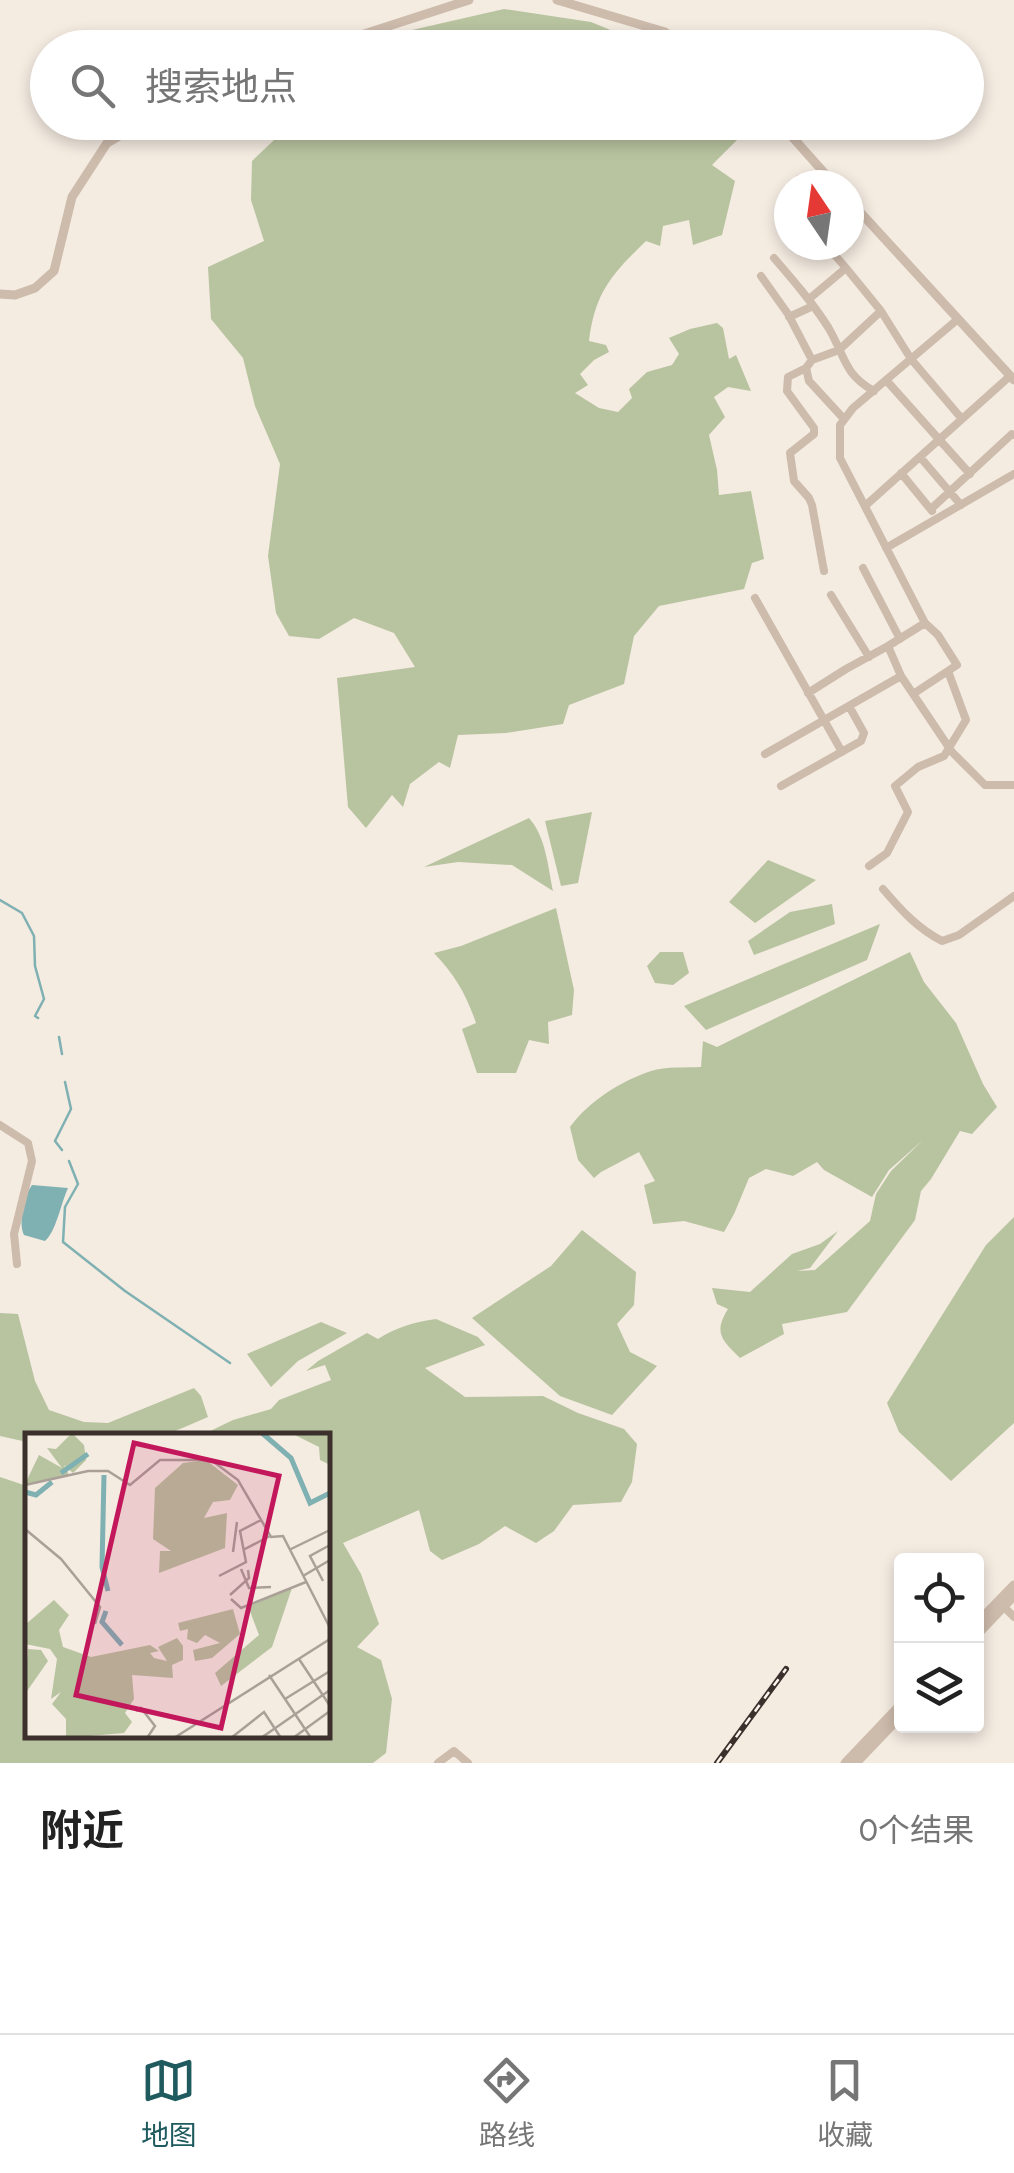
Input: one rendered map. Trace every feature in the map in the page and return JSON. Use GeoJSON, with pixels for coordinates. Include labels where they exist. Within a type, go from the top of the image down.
{"type":"FeatureCollection","features":[{"type":"Feature","properties":{"kind":"street"},"geometry":{"type":"LineString","coordinates":[[376,30],[469,0]]}},
{"type":"Feature","properties":{"kind":"street"},"geometry":{"type":"LineString","coordinates":[[556,0],[657,30]]}},
{"type":"Feature","properties":{"kind":"street"},"geometry":{"type":"LineString","coordinates":[[0,294],[15,295],[35,288],[54,271],[72,197],[112,140]]}},
{"type":"Feature","properties":{"kind":"street"},"geometry":{"type":"LineString","coordinates":[[796,140],[822,170]]}},
{"type":"Feature","properties":{"kind":"street"},"geometry":{"type":"LineString","coordinates":[[864,216],[1012,378],[865,506]]}},
{"type":"Feature","properties":{"kind":"street"},"geometry":{"type":"LineString","coordinates":[[776,260],[811,302],[857,381],[874,391]]}},
{"type":"Feature","properties":{"kind":"street"},"geometry":{"type":"LineString","coordinates":[[839,260],[881,311],[911,359],[962,419]]}},
{"type":"Feature","properties":{"kind":"street"},"geometry":{"type":"LineString","coordinates":[[789,317],[846,268]]}},
{"type":"Feature","properties":{"kind":"street"},"geometry":{"type":"LineString","coordinates":[[761,276],[789,317],[809,364],[809,381],[844,419]]}},
{"type":"Feature","properties":{"kind":"street"},"geometry":{"type":"LineString","coordinates":[[824,571],[810,498],[794,482],[790,454],[814,434],[814,428],[787,390],[788,378],[839,350],[881,311]]}},
{"type":"Feature","properties":{"kind":"street"},"geometry":{"type":"LineString","coordinates":[[913,694],[957,666],[925,623],[840,458],[840,425],[958,319]]}},
{"type":"Feature","properties":{"kind":"street"},"geometry":{"type":"LineString","coordinates":[[886,380],[970,474]]}},
{"type":"Feature","properties":{"kind":"street"},"geometry":{"type":"LineString","coordinates":[[931,509],[1014,435]]}},
{"type":"Feature","properties":{"kind":"street"},"geometry":{"type":"LineString","coordinates":[[920,456],[961,504]]}},
{"type":"Feature","properties":{"kind":"street"},"geometry":{"type":"LineString","coordinates":[[901,473],[938,518]]}},
{"type":"Feature","properties":{"kind":"street"},"geometry":{"type":"LineString","coordinates":[[886,548],[1014,474]]}},
{"type":"Feature","properties":{"kind":"street"},"geometry":{"type":"LineString","coordinates":[[863,568],[900,638]]}},
{"type":"Feature","properties":{"kind":"street"},"geometry":{"type":"LineString","coordinates":[[831,596],[868,657]]}},
{"type":"Feature","properties":{"kind":"street"},"geometry":{"type":"LineString","coordinates":[[756,598],[842,752]]}},
{"type":"Feature","properties":{"kind":"street"},"geometry":{"type":"LineString","coordinates":[[808,693],[925,623]]}},
{"type":"Feature","properties":{"kind":"street"},"geometry":{"type":"LineString","coordinates":[[888,646],[901,676],[949,749],[984,785],[1014,786]]}},
{"type":"Feature","properties":{"kind":"street"},"geometry":{"type":"LineString","coordinates":[[869,866],[887,853],[908,812],[895,786],[918,766],[944,756],[966,720],[948,672]]}},
{"type":"Feature","properties":{"kind":"street"},"geometry":{"type":"LineString","coordinates":[[766,754],[901,676]]}},
{"type":"Feature","properties":{"kind":"street"},"geometry":{"type":"LineString","coordinates":[[781,786],[861,741],[864,733],[849,706]]}},
{"type":"Feature","properties":{"kind":"street"},"geometry":{"type":"LineString","coordinates":[[883,889],[924,932],[942,941],[960,935],[1014,896]]}},
{"type":"Feature","properties":{"kind":"street"},"geometry":{"type":"LineString","coordinates":[[0,1125],[28,1143],[32,1160],[14,1234],[17,1264]]}},
{"type":"Feature","properties":{"kind":"street"},"geometry":{"type":"LineString","coordinates":[[984,1616],[1014,1584]]}},
{"type":"Feature","properties":{"kind":"street"},"geometry":{"type":"LineString","coordinates":[[984,1628],[1014,1596]]}},
{"type":"Feature","properties":{"kind":"street"},"geometry":{"type":"LineString","coordinates":[[1004,1607],[1014,1617]]}},
{"type":"Feature","properties":{"kind":"street"},"geometry":{"type":"LineString","coordinates":[[845,1763],[894,1711]]}},
{"type":"Feature","properties":{"kind":"street"},"geometry":{"type":"LineString","coordinates":[[856,1763],[894,1723]]}},
{"type":"Feature","properties":{"kind":"street"},"geometry":{"type":"LineString","coordinates":[[438,1763],[454,1750],[468,1763]]}},
{"type":"Feature","properties":{"kind":"green space"},"geometry":{"type":"Polygon","coordinates":[[[504,9],[591,22],[611,30],[412,30],[504,9]]]}},
{"type":"Feature","properties":{"kind":"green space"},"geometry":{"type":"Polygon","coordinates":[[[274,140],[737,140],[712,165],[735,181],[722,235],[693,245],[689,220],[663,226],[660,246],[646,241],[624,264],[601,297],[589,341],[606,345],[609,352],[580,374],[588,385],[575,393],[599,408],[618,412],[632,398],[629,389],[647,372],[672,365],[679,354],[669,338],[717,323],[723,328],[729,359],[736,355],[751,391],[728,387],[714,397],[725,417],[709,435],[719,495],[751,491],[764,559],[752,563],[744,589],[659,606],[634,636],[624,684],[569,705],[563,724],[506,733],[458,735],[450,768],[439,762],[410,784],[403,807],[392,795],[366,828],[348,807],[337,678],[415,667],[394,633],[354,618],[319,639],[289,636],[276,613],[268,556],[280,464],[255,406],[243,358],[211,319],[208,267],[264,241],[251,200],[252,161],[274,140]]]}},
{"type":"Feature","properties":{"kind":"green space"},"geometry":{"type":"Polygon","coordinates":[[[592,812],[578,883],[561,886],[545,821],[592,812]]]}},
{"type":"Feature","properties":{"kind":"green space"},"geometry":{"type":"Polygon","coordinates":[[[529,818],[543,843],[553,891],[512,865],[458,862],[424,867],[529,818]]]}},
{"type":"Feature","properties":{"kind":"green space"},"geometry":{"type":"Polygon","coordinates":[[[768,860],[816,880],[755,923],[729,902],[768,860]]]}},
{"type":"Feature","properties":{"kind":"green space"},"geometry":{"type":"Polygon","coordinates":[[[832,904],[835,924],[754,955],[748,941],[790,912],[832,904]]]}},
{"type":"Feature","properties":{"kind":"green space"},"geometry":{"type":"Polygon","coordinates":[[[556,908],[574,990],[572,1015],[548,1022],[549,1044],[529,1040],[516,1073],[477,1073],[462,1029],[476,1023],[459,985],[434,953],[556,908]]]}},
{"type":"Feature","properties":{"kind":"green space"},"geometry":{"type":"Polygon","coordinates":[[[880,924],[867,960],[706,1030],[684,1006],[880,924]]]}},
{"type":"Feature","properties":{"kind":"green space"},"geometry":{"type":"Polygon","coordinates":[[[660,952],[683,952],[689,973],[673,985],[655,983],[647,966],[660,952]]]}},
{"type":"Feature","properties":{"kind":"green space"},"geometry":{"type":"Polygon","coordinates":[[[910,952],[924,982],[956,1023],[997,1107],[972,1134],[960,1131],[921,1191],[915,1220],[847,1312],[782,1324],[784,1334],[740,1358],[722,1336],[721,1324],[728,1309],[717,1304],[712,1288],[750,1292],[792,1254],[820,1244],[838,1231],[810,1268],[797,1271],[815,1270],[870,1221],[876,1194],[891,1171],[923,1140],[889,1170],[872,1197],[817,1162],[793,1176],[766,1169],[749,1178],[724,1232],[684,1221],[653,1224],[644,1185],[655,1181],[639,1152],[594,1178],[578,1160],[570,1127],[596,1100],[628,1080],[657,1069],[701,1067],[703,1041],[717,1047],[910,952]]]}},
{"type":"Feature","properties":{"kind":"green space"},"geometry":{"type":"Polygon","coordinates":[[[1014,1217],[1014,1423],[951,1481],[899,1432],[887,1403],[986,1245],[1014,1217]]]}},
{"type":"Feature","properties":{"kind":"green space"},"geometry":{"type":"Polygon","coordinates":[[[582,1230],[636,1272],[634,1305],[617,1324],[630,1352],[657,1366],[612,1415],[560,1396],[472,1318],[551,1266],[582,1230]]]}},
{"type":"Feature","properties":{"kind":"green space"},"geometry":{"type":"Polygon","coordinates":[[[0,1313],[18,1314],[35,1381],[49,1410],[84,1422],[108,1423],[194,1388],[208,1417],[171,1433],[25,1433],[25,1442],[0,1436],[0,1313]]]}},
{"type":"Feature","properties":{"kind":"green space"},"geometry":{"type":"Polygon","coordinates":[[[436,1319],[478,1337],[485,1345],[425,1368],[465,1397],[543,1396],[624,1429],[637,1444],[632,1482],[621,1502],[573,1505],[554,1531],[536,1543],[505,1526],[479,1544],[442,1560],[430,1551],[419,1510],[343,1543],[361,1574],[379,1624],[357,1647],[381,1660],[392,1699],[386,1753],[373,1763],[0,1763],[0,1477],[25,1485],[25,1738],[330,1738],[330,1433],[206,1433],[271,1409],[279,1400],[331,1380],[325,1365],[306,1371],[367,1333],[378,1339],[406,1326],[436,1319]]]}},
{"type":"Feature","properties":{"kind":"green space"},"geometry":{"type":"Polygon","coordinates":[[[321,1322],[347,1333],[298,1361],[271,1387],[247,1354],[321,1322]]]}},
{"type":"Feature","properties":{"kind":"water"},"geometry":{"type":"Polygon","coordinates":[[[32,1185],[68,1188],[45,1241],[24,1235],[22,1230],[23,1209],[32,1185]]]}},
{"type":"Feature","properties":{"kind":"waterway"},"geometry":{"type":"LineString","coordinates":[[0,900],[22,913],[34,936],[35,966],[44,999],[35,1016],[38,1018]]}},
{"type":"Feature","properties":{"kind":"waterway"},"geometry":{"type":"LineString","coordinates":[[59,1037],[62,1054]]}},
{"type":"Feature","properties":{"kind":"waterway"},"geometry":{"type":"LineString","coordinates":[[62,1150],[55,1141],[71,1109],[65,1082]]}},
{"type":"Feature","properties":{"kind":"waterway"},"geometry":{"type":"LineString","coordinates":[[69,1161],[78,1184],[65,1207],[63,1242],[125,1291],[230,1363]]}},
{"type":"Feature","properties":{"kind":"railway"},"geometry":{"type":"LineString","coordinates":[[717,1763],[786,1669]]}}]}
